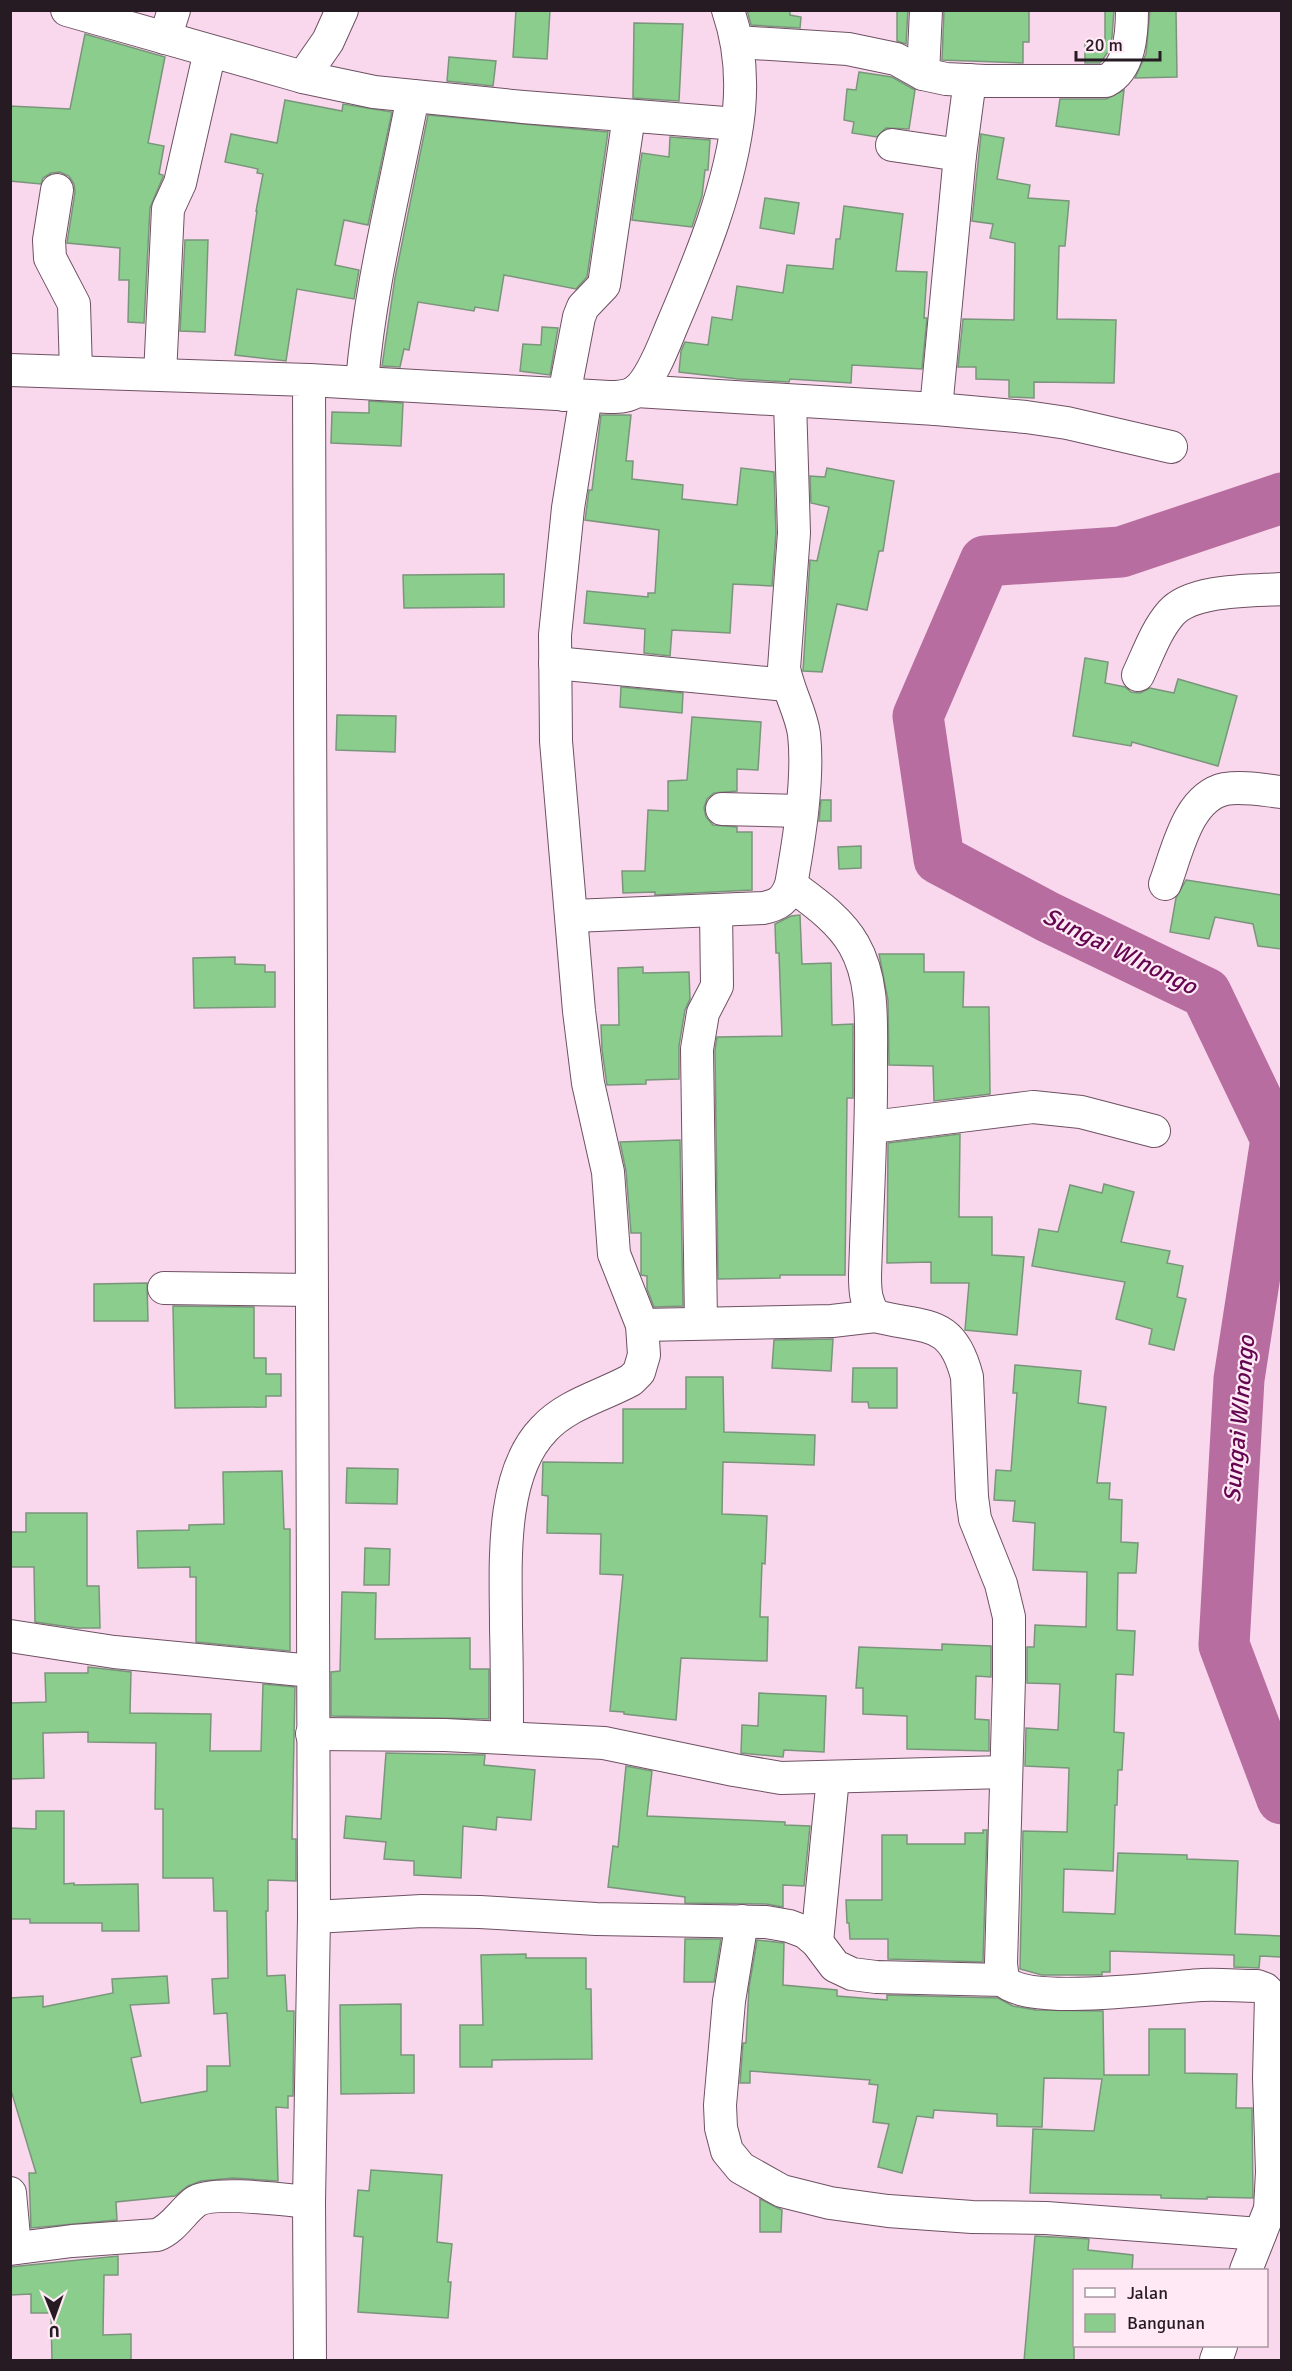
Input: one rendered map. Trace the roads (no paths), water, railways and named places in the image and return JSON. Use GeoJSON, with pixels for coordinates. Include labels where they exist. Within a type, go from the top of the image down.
{"type":"FeatureCollection","features":[{"type":"Feature","properties":{"kind":"street"},"geometry":{"type":"LineString","coordinates":[[67,10],[169,24],[210,51],[342,87],[413,96],[737,124]]}},
{"type":"Feature","properties":{"kind":"street"},"geometry":{"type":"LineString","coordinates":[[303,77],[328,41],[342,10]]}},
{"type":"Feature","properties":{"kind":"street"},"geometry":{"type":"LineString","coordinates":[[636,392],[654,365],[704,248],[717,208],[737,124],[739,89],[737,42],[728,10]]}},
{"type":"Feature","properties":{"kind":"street"},"geometry":{"type":"LineString","coordinates":[[923,74],[926,10]]}},
{"type":"Feature","properties":{"kind":"street"},"geometry":{"type":"LineString","coordinates":[[737,42],[848,49],[896,59],[923,74],[946,79],[1106,81],[1118,75],[1123,64],[1132,27],[1132,10]]}},
{"type":"Feature","properties":{"kind":"street"},"geometry":{"type":"LineString","coordinates":[[160,375],[168,209],[180,183],[210,51]]}},
{"type":"Feature","properties":{"kind":"street"},"geometry":{"type":"LineString","coordinates":[[936,409],[960,155],[970,80]]}},
{"type":"Feature","properties":{"kind":"street"},"geometry":{"type":"LineString","coordinates":[[362,382],[377,272],[413,96]]}},
{"type":"Feature","properties":{"kind":"street"},"geometry":{"type":"LineString","coordinates":[[507,1737],[507,1548],[511,1504],[517,1480],[533,1443],[558,1416],[618,1387],[639,1372],[644,1355],[642,1325],[614,1254],[608,1172],[588,1083],[584,1052],[556,741],[555,663],[555,635],[568,508],[579,317],[583,307],[604,285],[629,116]]}},
{"type":"Feature","properties":{"kind":"street"},"geometry":{"type":"LineString","coordinates":[[891,145],[960,155]]}},
{"type":"Feature","properties":{"kind":"street"},"geometry":{"type":"LineString","coordinates":[[57,190],[50,240],[50,258],[74,304],[76,372]]}},
{"type":"Feature","properties":{"kind":"street"},"geometry":{"type":"LineString","coordinates":[[10,370],[362,382],[621,397],[636,392],[936,409],[1036,418],[1171,447]]}},
{"type":"Feature","properties":{"kind":"street"},"geometry":{"type":"LineString","coordinates":[[309,380],[310,1290],[314,1917],[309,2202],[310,2361]]}},
{"type":"Feature","properties":{"kind":"street"},"geometry":{"type":"LineString","coordinates":[[573,916],[775,906],[783,901],[791,885],[804,778],[804,732],[787,685],[784,652],[794,533],[790,401]]}},
{"type":"Feature","properties":{"kind":"street"},"geometry":{"type":"LineString","coordinates":[[1138,675],[1160,628],[1171,612],[1185,601],[1235,592],[1281,589]]}},
{"type":"Feature","properties":{"kind":"street"},"geometry":{"type":"LineString","coordinates":[[555,663],[787,685]]}},
{"type":"Feature","properties":{"kind":"street"},"geometry":{"type":"LineString","coordinates":[[1165,884],[1189,820],[1202,800],[1214,792],[1227,789],[1246,788],[1281,792]]}},
{"type":"Feature","properties":{"kind":"street"},"geometry":{"type":"LineString","coordinates":[[722,809],[801,811]]}},
{"type":"Feature","properties":{"kind":"street"},"geometry":{"type":"LineString","coordinates":[[791,885],[839,925],[854,944],[867,980],[870,1013],[872,1126],[865,1295],[868,1306],[875,1316]]}},
{"type":"Feature","properties":{"kind":"street"},"geometry":{"type":"LineString","coordinates":[[701,1323],[697,1049],[703,1013],[717,986],[716,910]]}},
{"type":"Feature","properties":{"kind":"street"},"geometry":{"type":"LineString","coordinates":[[872,1126],[1033,1107],[1081,1112],[1154,1131]]}},
{"type":"Feature","properties":{"kind":"street"},"geometry":{"type":"LineString","coordinates":[[164,1288],[310,1290]]}},
{"type":"Feature","properties":{"kind":"street"},"geometry":{"type":"LineString","coordinates":[[642,1325],[832,1321],[875,1316],[933,1329],[948,1335],[962,1358],[967,1377],[970,1414],[970,1469],[975,1519],[1002,1584],[1009,1617],[1001,1964],[1003,1980]]}},
{"type":"Feature","properties":{"kind":"street"},"geometry":{"type":"LineString","coordinates":[[10,1636],[114,1652],[312,1671]]}},
{"type":"Feature","properties":{"kind":"street"},"geometry":{"type":"LineString","coordinates":[[312,1734],[507,1737],[604,1743],[781,1778],[1005,1772]]}},
{"type":"Feature","properties":{"kind":"street"},"geometry":{"type":"LineString","coordinates":[[817,1942],[833,1777]]}},
{"type":"Feature","properties":{"kind":"street"},"geometry":{"type":"LineString","coordinates":[[314,1917],[422,1911],[596,1919],[742,1921],[789,1926],[806,1932],[817,1942],[835,1966],[852,1974],[876,1977],[1003,1980],[1013,1988],[1041,1992],[1136,1992],[1204,1985],[1257,1986],[1265,1989],[1271,1995],[1269,2078],[1272,2172],[1270,2210],[1260,2251],[1046,2218],[972,2217],[888,2211],[830,2203],[782,2192],[741,2168],[727,2151],[721,2128],[720,2105],[729,2001],[742,1921]]}},
{"type":"Feature","properties":{"kind":"street"},"geometry":{"type":"LineString","coordinates":[[10,2193],[13,2248],[157,2235],[168,2231],[196,2201],[226,2196],[309,2202]]}},
{"type":"Feature","properties":{"kind":"waterway","name":"Sungai WInongo"},"geometry":{"type":"LineString","coordinates":[[1282,498],[1121,552],[985,561],[918,716],[939,859],[1048,917],[1206,993],[1276,1139],[1239,1379],[1224,1645],[1282,1799]]}}]}
